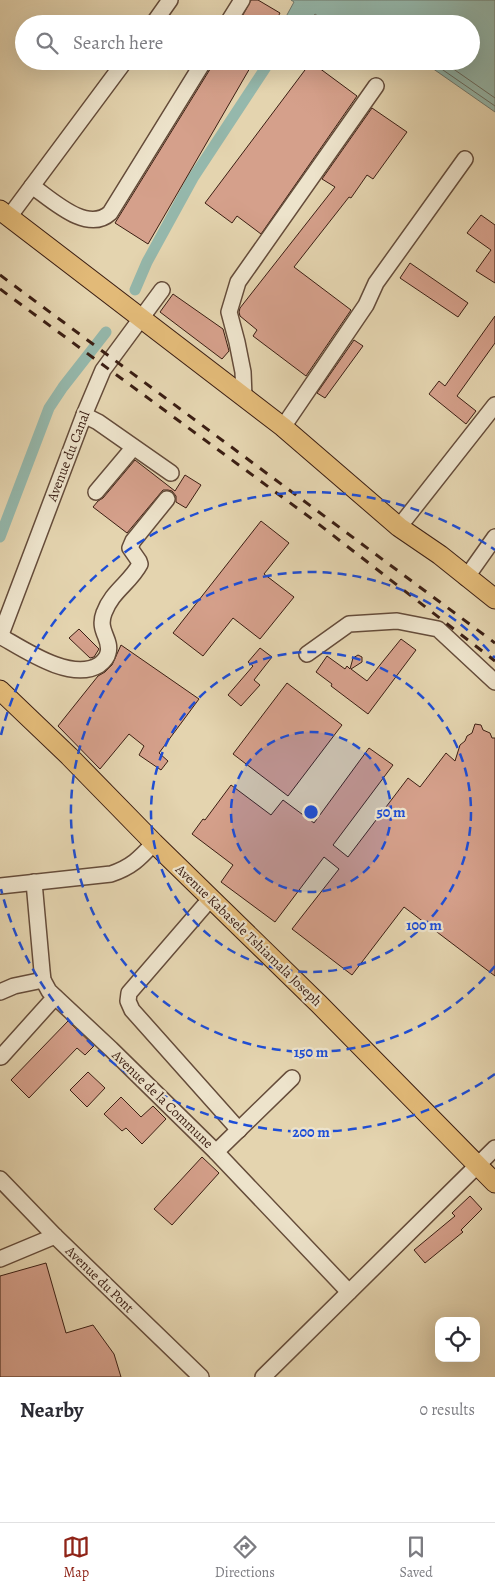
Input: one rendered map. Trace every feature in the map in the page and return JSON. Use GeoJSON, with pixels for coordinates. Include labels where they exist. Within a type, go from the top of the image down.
{"type":"FeatureCollection","features":[{"type":"Feature","properties":{"kind":"main road"},"geometry":{"type":"LineString","coordinates":[[4,213],[283,427],[399,526],[440,555],[466,578],[495,599]]}},
{"type":"Feature","properties":{"kind":"main road","name":"Avenue Kabasele Tshiamala Joseph"},"geometry":{"type":"LineString","coordinates":[[0,690],[319,1004],[495,1183]]}},
{"type":"Feature","properties":{"kind":"street"},"geometry":{"type":"LineString","coordinates":[[159,15],[170,0]]}},
{"type":"Feature","properties":{"kind":"street"},"geometry":{"type":"LineString","coordinates":[[233,15],[242,0]]}},
{"type":"Feature","properties":{"kind":"street"},"geometry":{"type":"LineString","coordinates":[[4,213],[32,186],[118,70]]}},
{"type":"Feature","properties":{"kind":"street"},"geometry":{"type":"LineString","coordinates":[[32,186],[76,217],[98,220],[104,218],[110,213],[198,70]]}},
{"type":"Feature","properties":{"kind":"street"},"geometry":{"type":"LineString","coordinates":[[244,397],[243,372],[229,312],[238,282],[376,86]]}},
{"type":"Feature","properties":{"kind":"street"},"geometry":{"type":"LineString","coordinates":[[283,427],[366,305],[376,283],[464,159]]}},
{"type":"Feature","properties":{"kind":"street","name":"Avenue du Canal"},"geometry":{"type":"LineString","coordinates":[[0,636],[103,370],[138,317],[162,290]]}},
{"type":"Feature","properties":{"kind":"street"},"geometry":{"type":"LineString","coordinates":[[399,526],[495,405]]}},
{"type":"Feature","properties":{"kind":"street"},"geometry":{"type":"LineString","coordinates":[[84,415],[98,422],[171,473]]}},
{"type":"Feature","properties":{"kind":"street"},"geometry":{"type":"LineString","coordinates":[[96,492],[133,448]]}},
{"type":"Feature","properties":{"kind":"street"},"geometry":{"type":"LineString","coordinates":[[0,636],[56,666],[88,670],[103,662],[108,656],[109,648],[102,626],[104,611],[117,590],[132,576],[140,564],[130,548],[133,541],[167,498]]}},
{"type":"Feature","properties":{"kind":"street"},"geometry":{"type":"LineString","coordinates":[[466,578],[495,537]]}},
{"type":"Feature","properties":{"kind":"street"},"geometry":{"type":"LineString","coordinates":[[307,654],[349,624],[397,621],[438,629],[495,682]]}},
{"type":"Feature","properties":{"kind":"street"},"geometry":{"type":"LineString","coordinates":[[0,886],[112,874],[131,865],[154,843]]}},
{"type":"Feature","properties":{"kind":"street"},"geometry":{"type":"LineString","coordinates":[[0,992],[14,986],[43,980],[34,882]]}},
{"type":"Feature","properties":{"kind":"street"},"geometry":{"type":"LineString","coordinates":[[211,898],[129,993],[128,1001],[132,1010],[239,1130]]}},
{"type":"Feature","properties":{"kind":"street","name":"Avenue de la Commune"},"geometry":{"type":"LineString","coordinates":[[43,980],[48,990],[112,1049],[216,1152],[349,1292]]}},
{"type":"Feature","properties":{"kind":"street"},"geometry":{"type":"LineString","coordinates":[[1,1057],[56,997]]}},
{"type":"Feature","properties":{"kind":"street"},"geometry":{"type":"LineString","coordinates":[[216,1152],[292,1078]]}},
{"type":"Feature","properties":{"kind":"street"},"geometry":{"type":"LineString","coordinates":[[263,1377],[495,1148]]}},
{"type":"Feature","properties":{"kind":"street","name":"Avenue du Pont"},"geometry":{"type":"LineString","coordinates":[[0,1179],[201,1377]]}},
{"type":"Feature","properties":{"kind":"street"},"geometry":{"type":"LineString","coordinates":[[0,1259],[56,1236]]}},
{"type":"Feature","properties":{"kind":"water"},"geometry":{"type":"Polygon","coordinates":[[[291,0],[495,0],[495,112],[435,70],[480,70],[480,15],[287,15],[294,2],[291,0]]]}},
{"type":"Feature","properties":{"kind":"building"},"geometry":{"type":"Polygon","coordinates":[[[251,0],[258,0],[280,13],[279,15],[243,15],[251,0]]]}},
{"type":"Feature","properties":{"kind":"building"},"geometry":{"type":"Polygon","coordinates":[[[210,70],[249,70],[148,244],[115,223],[210,70]]]}},
{"type":"Feature","properties":{"kind":"building"},"geometry":{"type":"Polygon","coordinates":[[[305,70],[322,70],[357,96],[261,234],[237,216],[232,223],[205,203],[305,70]]]}},
{"type":"Feature","properties":{"kind":"building"},"geometry":{"type":"Polygon","coordinates":[[[372,108],[407,132],[373,179],[367,175],[351,198],[349,197],[294,267],[351,310],[306,376],[253,336],[257,330],[240,316],[239,312],[240,308],[335,187],[322,179],[372,108]]]}},
{"type":"Feature","properties":{"kind":"building"},"geometry":{"type":"Polygon","coordinates":[[[481,215],[495,225],[495,283],[476,271],[491,250],[467,233],[481,215]]]}},
{"type":"Feature","properties":{"kind":"building"},"geometry":{"type":"Polygon","coordinates":[[[410,263],[468,303],[458,317],[400,278],[410,263]]]}},
{"type":"Feature","properties":{"kind":"building"},"geometry":{"type":"Polygon","coordinates":[[[173,294],[223,329],[229,351],[222,359],[160,312],[173,294]]]}},
{"type":"Feature","properties":{"kind":"building"},"geometry":{"type":"Polygon","coordinates":[[[495,316],[495,343],[457,396],[476,411],[466,424],[429,394],[439,381],[445,386],[495,316]]]}},
{"type":"Feature","properties":{"kind":"building"},"geometry":{"type":"Polygon","coordinates":[[[354,340],[363,346],[325,398],[317,393],[354,340]]]}},
{"type":"Feature","properties":{"kind":"building"},"geometry":{"type":"Polygon","coordinates":[[[135,460],[175,491],[185,475],[201,485],[186,508],[176,502],[176,496],[172,491],[163,490],[127,533],[93,507],[135,460]]]}},
{"type":"Feature","properties":{"kind":"building"},"geometry":{"type":"Polygon","coordinates":[[[261,521],[289,543],[264,574],[294,597],[260,639],[233,618],[203,656],[173,633],[261,521]]]}},
{"type":"Feature","properties":{"kind":"building"},"geometry":{"type":"Polygon","coordinates":[[[79,629],[99,649],[94,657],[90,658],[69,638],[79,629]]]}},
{"type":"Feature","properties":{"kind":"building"},"geometry":{"type":"Polygon","coordinates":[[[401,639],[416,650],[368,714],[316,672],[327,656],[345,669],[347,666],[350,669],[353,658],[358,655],[362,657],[362,662],[351,669],[367,681],[401,639]]]}},
{"type":"Feature","properties":{"kind":"building"},"geometry":{"type":"Polygon","coordinates":[[[121,645],[199,699],[159,753],[168,761],[161,770],[139,755],[144,746],[129,734],[100,769],[58,726],[98,676],[112,665],[121,645]]]}},
{"type":"Feature","properties":{"kind":"building"},"geometry":{"type":"Polygon","coordinates":[[[260,648],[272,657],[254,680],[260,685],[241,706],[228,695],[253,666],[248,662],[260,648]]]}},
{"type":"Feature","properties":{"kind":"building"},"geometry":{"type":"Polygon","coordinates":[[[287,683],[342,725],[288,796],[233,754],[287,683]]]}},
{"type":"Feature","properties":{"kind":"building"},"geometry":{"type":"Polygon","coordinates":[[[475,724],[481,725],[483,730],[490,733],[492,738],[495,738],[495,976],[404,907],[352,975],[292,929],[339,869],[324,857],[275,922],[221,882],[233,865],[192,834],[231,785],[271,815],[283,800],[314,823],[369,748],[393,765],[333,845],[348,857],[408,778],[420,787],[446,753],[455,761],[460,745],[472,733],[475,724]]]}},
{"type":"Feature","properties":{"kind":"building"},"geometry":{"type":"Polygon","coordinates":[[[68,1021],[94,1046],[85,1055],[77,1048],[29,1098],[11,1080],[68,1021]]]}},
{"type":"Feature","properties":{"kind":"building"},"geometry":{"type":"Polygon","coordinates":[[[88,1072],[105,1088],[87,1107],[70,1090],[88,1072]]]}},
{"type":"Feature","properties":{"kind":"building"},"geometry":{"type":"Polygon","coordinates":[[[121,1097],[141,1117],[153,1106],[166,1119],[142,1144],[126,1128],[122,1131],[104,1114],[121,1097]]]}},
{"type":"Feature","properties":{"kind":"building"},"geometry":{"type":"Polygon","coordinates":[[[202,1157],[219,1173],[172,1225],[154,1209],[202,1157]]]}},
{"type":"Feature","properties":{"kind":"building"},"geometry":{"type":"Polygon","coordinates":[[[470,1196],[482,1209],[461,1230],[463,1232],[425,1263],[414,1250],[455,1216],[452,1213],[470,1196]]]}},
{"type":"Feature","properties":{"kind":"building"},"geometry":{"type":"Polygon","coordinates":[[[46,1263],[66,1333],[93,1325],[114,1354],[121,1377],[0,1377],[0,1276],[46,1263]]]}},
{"type":"Feature","properties":{"kind":"waterway"},"geometry":{"type":"LineString","coordinates":[[135,290],[147,262],[193,178],[264,70]]}},
{"type":"Feature","properties":{"kind":"waterway"},"geometry":{"type":"LineString","coordinates":[[0,537],[49,408],[106,332]]}},
{"type":"Feature","properties":{"kind":"railway"},"geometry":{"type":"LineString","coordinates":[[0,275],[495,643]]}},
{"type":"Feature","properties":{"kind":"railway"},"geometry":{"type":"LineString","coordinates":[[0,289],[312,519],[495,661]]}}]}
